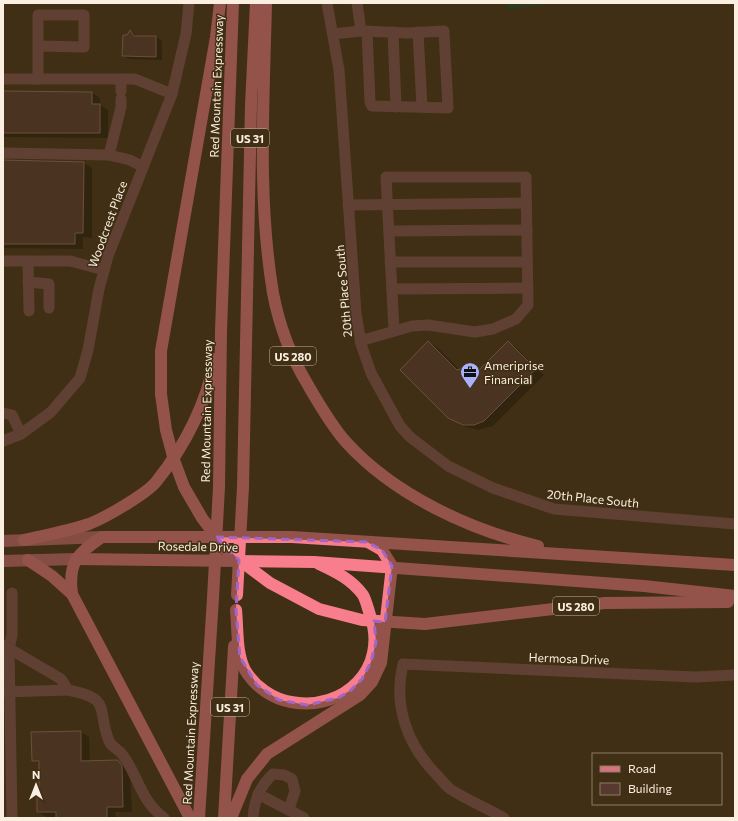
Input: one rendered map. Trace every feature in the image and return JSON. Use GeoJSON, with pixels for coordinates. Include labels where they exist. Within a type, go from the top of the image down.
{"type":"FeatureCollection","features":[{"type":"Feature","properties":{"kind":"highway","name":"US 280"},"geometry":{"type":"LineString","coordinates":[[220,3],[216,37],[162,351],[161,394],[166,430],[174,460],[184,487],[202,518],[226,550],[270,583],[318,609],[362,620],[425,624],[605,603],[731,599]]}},
{"type":"Feature","properties":{"kind":"highway","name":"Red Mountain Expressway"},"geometry":{"type":"LineString","coordinates":[[199,818],[219,486],[221,331],[233,3]]}},
{"type":"Feature","properties":{"kind":"highway","name":"US 31"},"geometry":{"type":"LineString","coordinates":[[224,818],[243,487],[251,106],[256,3]]}},
{"type":"Feature","properties":{"kind":"highway","name":"US 280"},"geometry":{"type":"LineString","coordinates":[[266,3],[263,201],[273,294],[286,341],[298,368],[319,404],[346,442],[370,465],[404,490],[434,508],[513,540],[571,554],[733,565]]}},
{"type":"Feature","properties":{"kind":"highway"},"geometry":{"type":"LineString","coordinates":[[24,540],[90,523],[120,508],[155,483],[192,428],[210,384],[221,331]]}},
{"type":"Feature","properties":{"kind":"highway"},"geometry":{"type":"LineString","coordinates":[[72,594],[70,576],[76,560],[88,547],[102,537]]}},
{"type":"Feature","properties":{"kind":"highway","name":"Rosedale Drive"},"geometry":{"type":"LineString","coordinates":[[102,537],[292,538],[571,554]]}},
{"type":"Feature","properties":{"kind":"highway"},"geometry":{"type":"LineString","coordinates":[[231,818],[247,779],[268,754],[360,694],[372,682],[381,663],[392,566],[382,550],[367,542]]}},
{"type":"Feature","properties":{"kind":"highway"},"geometry":{"type":"LineString","coordinates":[[28,560],[52,576],[72,594],[190,818]]}},
{"type":"Feature","properties":{"kind":"highway","name":"Rosedale Drive"},"geometry":{"type":"LineString","coordinates":[[76,560],[314,562],[392,566],[644,586],[731,599]]}},
{"type":"Feature","properties":{"kind":"highway"},"geometry":{"type":"LineString","coordinates":[[236,610],[240,657],[245,670],[257,685],[279,700],[308,705],[338,698],[351,690],[362,679],[370,662],[376,642],[375,627],[364,596],[345,577],[314,562]]}},
{"type":"Feature","properties":{"kind":"main road","name":"Rosedale Drive"},"geometry":{"type":"LineString","coordinates":[[3,541],[102,537]]}},
{"type":"Feature","properties":{"kind":"main road","name":"Rosedale Drive"},"geometry":{"type":"LineString","coordinates":[[3,561],[76,560]]}},
{"type":"Feature","properties":{"kind":"street","name":"Woodcrest Place"},"geometry":{"type":"LineString","coordinates":[[3,441],[20,434],[51,412],[80,378],[88,350],[93,318],[104,270],[126,206],[172,94],[186,34],[188,3]]}},
{"type":"Feature","properties":{"kind":"street","name":"20th Place South"},"geometry":{"type":"LineString","coordinates":[[327,3],[339,70],[356,313],[360,341],[371,373],[400,426],[410,436],[448,466],[480,482],[533,503],[554,509],[735,524]]}},
{"type":"Feature","properties":{"kind":"street"},"geometry":{"type":"LineString","coordinates":[[332,34],[364,31],[444,31],[448,108],[372,106],[370,102],[364,31],[358,3]]}},
{"type":"Feature","properties":{"kind":"street"},"geometry":{"type":"LineString","coordinates":[[38,46],[84,47],[84,15],[38,16],[38,46],[38,79]]}},
{"type":"Feature","properties":{"kind":"street"},"geometry":{"type":"LineString","coordinates":[[393,32],[396,107]]}},
{"type":"Feature","properties":{"kind":"street"},"geometry":{"type":"LineString","coordinates":[[418,32],[422,107]]}},
{"type":"Feature","properties":{"kind":"street"},"geometry":{"type":"LineString","coordinates":[[3,79],[135,79],[172,94]]}},
{"type":"Feature","properties":{"kind":"street"},"geometry":{"type":"LineString","coordinates":[[109,156],[121,107],[121,79]]}},
{"type":"Feature","properties":{"kind":"street"},"geometry":{"type":"LineString","coordinates":[[3,153],[109,156],[130,160],[143,167]]}},
{"type":"Feature","properties":{"kind":"street"},"geometry":{"type":"LineString","coordinates":[[360,341],[412,326],[428,325],[475,332],[493,329],[516,320],[528,305],[526,177],[386,177],[394,330]]}},
{"type":"Feature","properties":{"kind":"street"},"geometry":{"type":"LineString","coordinates":[[348,205],[526,203]]}},
{"type":"Feature","properties":{"kind":"street"},"geometry":{"type":"LineString","coordinates":[[389,231],[527,230]]}},
{"type":"Feature","properties":{"kind":"street"},"geometry":{"type":"LineString","coordinates":[[3,261],[70,261],[104,270]]}},
{"type":"Feature","properties":{"kind":"street"},"geometry":{"type":"LineString","coordinates":[[28,261],[29,311]]}},
{"type":"Feature","properties":{"kind":"street"},"geometry":{"type":"LineString","coordinates":[[390,262],[527,262]]}},
{"type":"Feature","properties":{"kind":"street"},"geometry":{"type":"LineString","coordinates":[[28,282],[49,284],[49,308]]}},
{"type":"Feature","properties":{"kind":"street"},"geometry":{"type":"LineString","coordinates":[[392,289],[528,288]]}},
{"type":"Feature","properties":{"kind":"street"},"geometry":{"type":"LineString","coordinates":[[3,413],[12,415],[20,434]]}},
{"type":"Feature","properties":{"kind":"street"},"geometry":{"type":"LineString","coordinates":[[12,593],[12,635],[6,647],[7,769],[12,818]]}},
{"type":"Feature","properties":{"kind":"street"},"geometry":{"type":"LineString","coordinates":[[6,647],[61,679],[68,690]]}},
{"type":"Feature","properties":{"kind":"street","name":"Hermosa Drive"},"geometry":{"type":"LineString","coordinates":[[504,818],[450,788],[416,750],[406,728],[400,706],[399,678],[403,664],[695,677],[735,675]]}},
{"type":"Feature","properties":{"kind":"street"},"geometry":{"type":"LineString","coordinates":[[7,692],[68,690],[86,694],[95,699],[102,710],[109,742],[123,755],[146,800],[164,818]]}},
{"type":"Feature","properties":{"kind":"street"},"geometry":{"type":"LineString","coordinates":[[253,818],[254,805],[258,794],[264,783],[273,774],[284,775],[292,779],[296,791],[289,809]]}},
{"type":"Feature","properties":{"kind":"street"},"geometry":{"type":"LineString","coordinates":[[258,794],[304,818]]}},
{"type":"Feature","properties":{"kind":"highlighted area"},"geometry":{"type":"Polygon","coordinates":[[[216,537],[367,542],[382,550],[392,566],[385,622],[374,621],[376,642],[371,662],[362,679],[351,690],[338,698],[307,705],[279,700],[257,685],[240,657],[236,610],[239,560],[216,537]]]}},
{"type":"Feature","properties":{"kind":"green space"},"geometry":{"type":"Polygon","coordinates":[[[507,3],[555,3],[507,10],[507,3]]]}},
{"type":"Feature","properties":{"kind":"building"},"geometry":{"type":"Polygon","coordinates":[[[130,30],[134,36],[156,36],[156,57],[122,56],[123,35],[127,35],[130,30]]]}},
{"type":"Feature","properties":{"kind":"building"},"geometry":{"type":"Polygon","coordinates":[[[3,91],[92,92],[92,104],[100,104],[100,133],[3,133],[3,91]]]}},
{"type":"Feature","properties":{"kind":"building"},"geometry":{"type":"Polygon","coordinates":[[[3,160],[84,162],[83,233],[75,233],[75,244],[3,244],[3,160]]]}},
{"type":"Feature","properties":{"kind":"building"},"geometry":{"type":"Polygon","coordinates":[[[428,341],[457,370],[468,366],[479,370],[508,341],[536,369],[484,421],[474,425],[463,425],[448,418],[400,370],[428,341]]]}},
{"type":"Feature","properties":{"kind":"building"},"geometry":{"type":"Polygon","coordinates":[[[81,731],[81,761],[118,760],[122,766],[123,807],[107,807],[107,818],[56,818],[56,812],[37,812],[39,761],[32,761],[31,732],[81,731]]]}},
{"type":"Feature","properties":{"kind":"place","name":"Ameriprise Financial"},"geometry":{"type":"Point","coordinates":[470,389]}}]}
